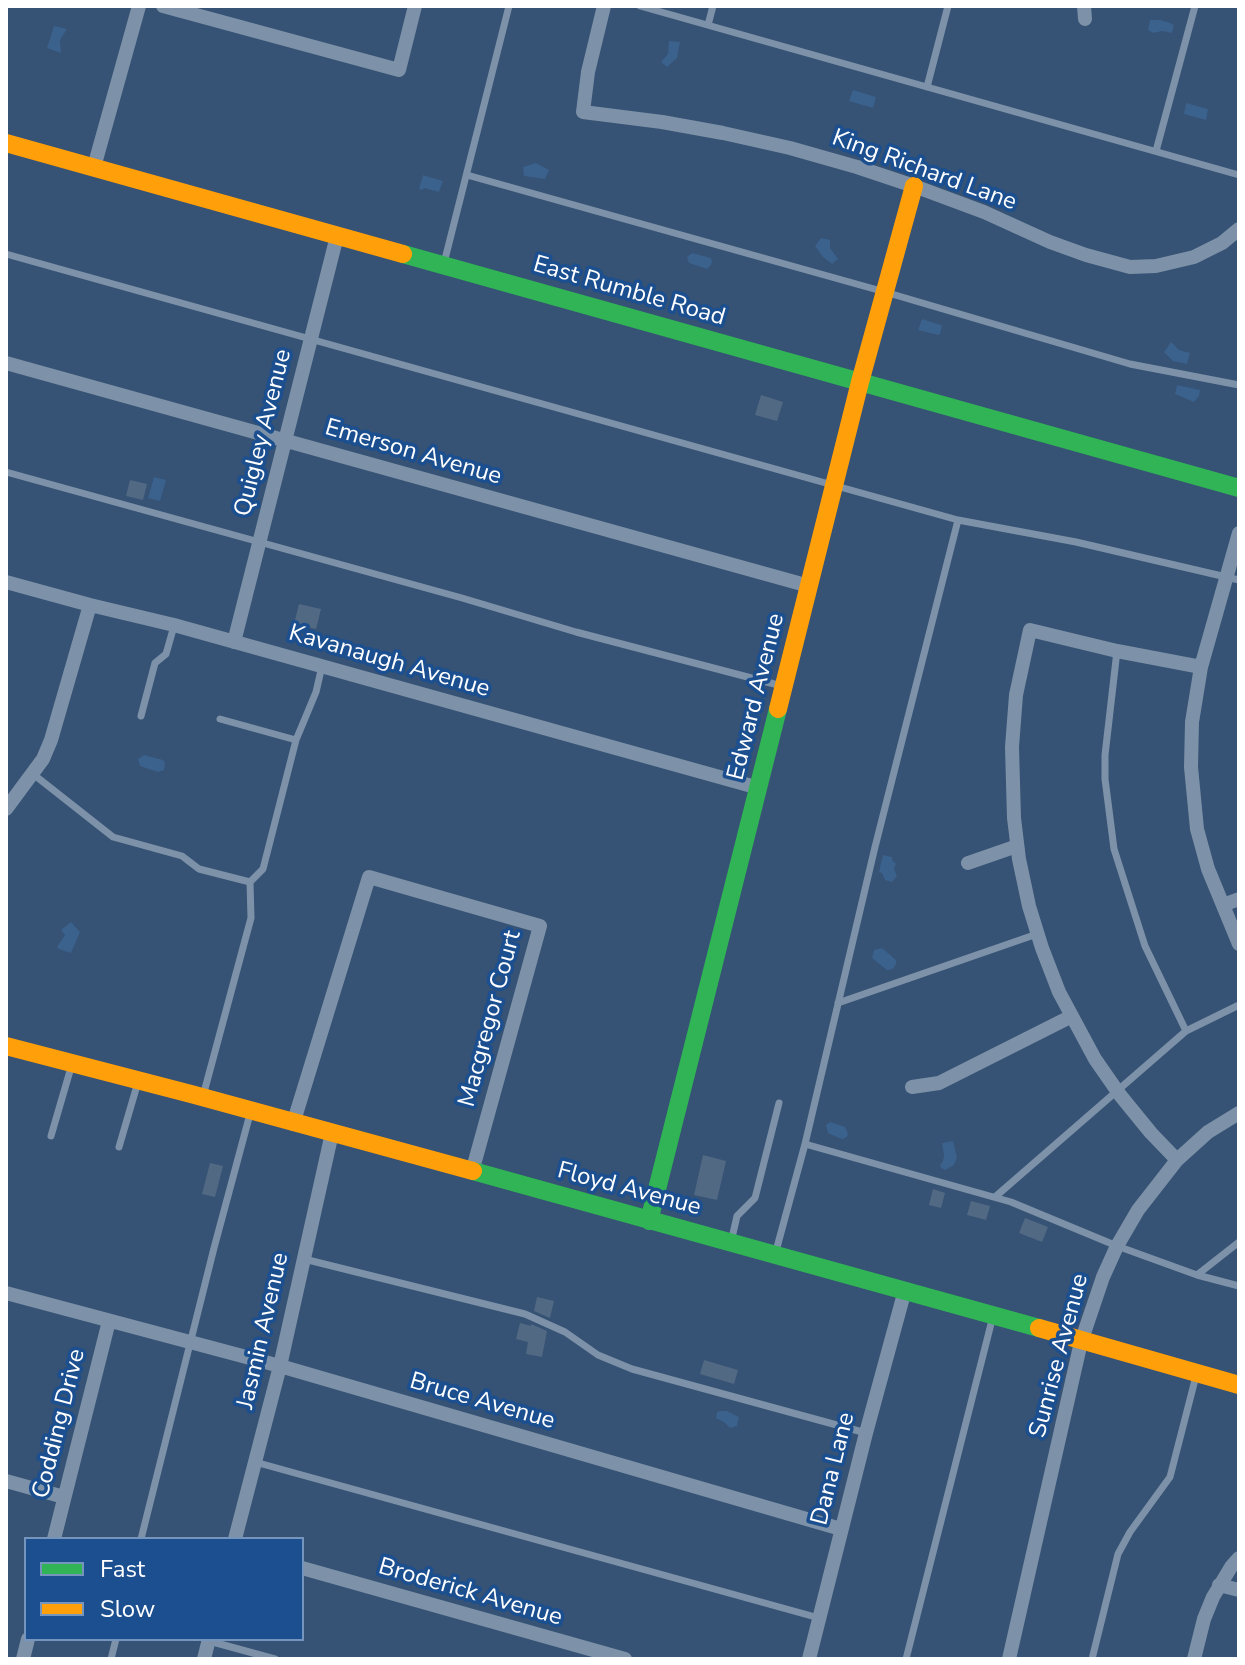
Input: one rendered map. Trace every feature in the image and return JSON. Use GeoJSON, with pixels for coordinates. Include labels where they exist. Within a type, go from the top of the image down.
{"type":"FeatureCollection","features":[{"type":"Feature","properties":{"kind":"street"},"geometry":{"type":"LineString","coordinates":[[94,167],[139,6]]}},
{"type":"Feature","properties":{"kind":"street"},"geometry":{"type":"LineString","coordinates":[[163,6],[399,70],[415,6]]}},
{"type":"Feature","properties":{"kind":"street","name":"King Richard Lane"},"geometry":{"type":"LineString","coordinates":[[604,6],[588,72],[583,112],[723,133],[803,152],[914,186],[984,212],[1050,242],[1130,267],[1156,266],[1194,257],[1222,243],[1239,229]]}},
{"type":"Feature","properties":{"kind":"street","name":"East Rumble Road"},"geometry":{"type":"LineString","coordinates":[[6,143],[1239,488]]}},
{"type":"Feature","properties":{"kind":"street","name":"Edward Avenue"},"geometry":{"type":"LineString","coordinates":[[649,1221],[860,382],[914,186]]}},
{"type":"Feature","properties":{"kind":"street","name":"Quigley Avenue"},"geometry":{"type":"LineString","coordinates":[[234,642],[337,236]]}},
{"type":"Feature","properties":{"kind":"street","name":"Emerson Avenue"},"geometry":{"type":"LineString","coordinates":[[6,363],[809,586]]}},
{"type":"Feature","properties":{"kind":"street"},"geometry":{"type":"LineString","coordinates":[[1239,533],[1233,578],[1201,667],[1192,722],[1191,767],[1197,829],[1208,869],[1239,944]]}},
{"type":"Feature","properties":{"kind":"street","name":"Kavanaugh Avenue"},"geometry":{"type":"LineString","coordinates":[[6,582],[174,625],[759,788]]}},
{"type":"Feature","properties":{"kind":"street"},"geometry":{"type":"LineString","coordinates":[[6,809],[43,759],[51,740],[90,605]]}},
{"type":"Feature","properties":{"kind":"street"},"geometry":{"type":"LineString","coordinates":[[1177,1160],[1151,1133],[1095,1059],[1059,992],[1037,934],[1017,846],[1012,747],[1016,695],[1030,630],[1201,667]]}},
{"type":"Feature","properties":{"kind":"street"},"geometry":{"type":"LineString","coordinates":[[968,863],[1017,846]]}},
{"type":"Feature","properties":{"kind":"street","name":"Macgregor Court"},"geometry":{"type":"LineString","coordinates":[[293,1124],[369,877],[540,926],[472,1172]]}},
{"type":"Feature","properties":{"kind":"street"},"geometry":{"type":"LineString","coordinates":[[1223,905],[1239,899]]}},
{"type":"Feature","properties":{"kind":"street"},"geometry":{"type":"LineString","coordinates":[[912,1087],[939,1083],[1072,1016]]}},
{"type":"Feature","properties":{"kind":"street","name":"Floyd Avenue"},"geometry":{"type":"LineString","coordinates":[[6,1046],[905,1290],[1239,1385]]}},
{"type":"Feature","properties":{"kind":"street","name":"Sunrise Avenue"},"geometry":{"type":"LineString","coordinates":[[1009,1659],[1081,1342],[1103,1277],[1138,1210],[1177,1160],[1208,1132],[1239,1113]]}},
{"type":"Feature","properties":{"kind":"street","name":"Jasmin Avenue"},"geometry":{"type":"LineString","coordinates":[[236,1537],[280,1366],[332,1133]]}},
{"type":"Feature","properties":{"kind":"street","name":"Dana Lane"},"geometry":{"type":"LineString","coordinates":[[809,1659],[905,1290]]}},
{"type":"Feature","properties":{"kind":"street","name":"Bruce Avenue"},"geometry":{"type":"LineString","coordinates":[[6,1293],[280,1366],[841,1529]]}},
{"type":"Feature","properties":{"kind":"street","name":"Codding Drive"},"geometry":{"type":"LineString","coordinates":[[54,1537],[109,1321]]}},
{"type":"Feature","properties":{"kind":"street"},"geometry":{"type":"LineString","coordinates":[[6,1481],[64,1497]]}},
{"type":"Feature","properties":{"kind":"street"},"geometry":{"type":"LineString","coordinates":[[1194,1659],[1204,1619],[1219,1585],[1239,1558]]}},
{"type":"Feature","properties":{"kind":"street","name":"Broderick Avenue"},"geometry":{"type":"LineString","coordinates":[[304,1569],[625,1659]]}},
{"type":"Feature","properties":{"kind":"street"},"geometry":{"type":"LineString","coordinates":[[1219,1585],[1239,1590]]}},
{"type":"Feature","properties":{"kind":"lane"},"geometry":{"type":"LineString","coordinates":[[444,265],[509,6]]}},
{"type":"Feature","properties":{"kind":"lane"},"geometry":{"type":"LineString","coordinates":[[640,6],[1239,175]]}},
{"type":"Feature","properties":{"kind":"lane"},"geometry":{"type":"LineString","coordinates":[[708,25],[713,6]]}},
{"type":"Feature","properties":{"kind":"lane"},"geometry":{"type":"LineString","coordinates":[[927,87],[948,6]]}},
{"type":"Feature","properties":{"kind":"lane"},"geometry":{"type":"LineString","coordinates":[[1156,151],[1195,6]]}},
{"type":"Feature","properties":{"kind":"lane"},"geometry":{"type":"LineString","coordinates":[[467,175],[1130,364],[1239,385]]}},
{"type":"Feature","properties":{"kind":"lane"},"geometry":{"type":"LineString","coordinates":[[6,254],[958,520],[1076,542],[1233,578]]}},
{"type":"Feature","properties":{"kind":"lane"},"geometry":{"type":"LineString","coordinates":[[6,472],[784,687]]}},
{"type":"Feature","properties":{"kind":"lane"},"geometry":{"type":"LineString","coordinates":[[775,1255],[958,520]]}},
{"type":"Feature","properties":{"kind":"lane"},"geometry":{"type":"LineString","coordinates":[[141,716],[155,663],[166,654],[174,625]]}},
{"type":"Feature","properties":{"kind":"lane"},"geometry":{"type":"LineString","coordinates":[[1117,651],[1105,755],[1114,849],[1145,946],[1186,1031]]}},
{"type":"Feature","properties":{"kind":"lane"},"geometry":{"type":"LineString","coordinates":[[203,1098],[251,918],[250,882],[263,869],[296,740],[316,692],[322,666]]}},
{"type":"Feature","properties":{"kind":"lane"},"geometry":{"type":"LineString","coordinates":[[220,719],[296,740]]}},
{"type":"Feature","properties":{"kind":"lane"},"geometry":{"type":"LineString","coordinates":[[33,774],[113,837],[182,856],[199,869],[250,882]]}},
{"type":"Feature","properties":{"kind":"lane"},"geometry":{"type":"LineString","coordinates":[[838,1003],[1037,934]]}},
{"type":"Feature","properties":{"kind":"lane"},"geometry":{"type":"LineString","coordinates":[[995,1197],[1186,1031],[1239,1005]]}},
{"type":"Feature","properties":{"kind":"lane"},"geometry":{"type":"LineString","coordinates":[[51,1136],[73,1062]]}},
{"type":"Feature","properties":{"kind":"lane"},"geometry":{"type":"LineString","coordinates":[[119,1147],[138,1080]]}},
{"type":"Feature","properties":{"kind":"lane"},"geometry":{"type":"LineString","coordinates":[[731,1243],[737,1216],[755,1198],[779,1103]]}},
{"type":"Feature","properties":{"kind":"lane"},"geometry":{"type":"LineString","coordinates":[[142,1537],[251,1111]]}},
{"type":"Feature","properties":{"kind":"lane"},"geometry":{"type":"LineString","coordinates":[[805,1144],[995,1197],[1117,1246],[1197,1275],[1239,1286]]}},
{"type":"Feature","properties":{"kind":"lane"},"geometry":{"type":"LineString","coordinates":[[1197,1275],[1239,1242]]}},
{"type":"Feature","properties":{"kind":"lane"},"geometry":{"type":"LineString","coordinates":[[304,1259],[525,1314],[565,1332],[598,1355],[632,1369],[866,1433]]}},
{"type":"Feature","properties":{"kind":"lane"},"geometry":{"type":"LineString","coordinates":[[906,1659],[993,1315]]}},
{"type":"Feature","properties":{"kind":"lane"},"geometry":{"type":"LineString","coordinates":[[1092,1659],[1118,1554],[1170,1477],[1196,1374]]}},
{"type":"Feature","properties":{"kind":"lane"},"geometry":{"type":"LineString","coordinates":[[255,1462],[819,1618]]}},
{"type":"Feature","properties":{"kind":"lane"},"geometry":{"type":"LineString","coordinates":[[212,1641],[275,1659]]}},
{"type":"Feature","properties":{"kind":"water"},"geometry":{"type":"Polygon","coordinates":[[[1150,20],[1174,25],[1172,33],[1153,33],[1148,30],[1150,20]]]}},
{"type":"Feature","properties":{"kind":"water"},"geometry":{"type":"Polygon","coordinates":[[[54,26],[67,29],[60,40],[61,53],[47,48],[54,26]]]}},
{"type":"Feature","properties":{"kind":"water"},"geometry":{"type":"Polygon","coordinates":[[[669,41],[680,42],[677,58],[667,67],[661,62],[668,54],[669,41]]]}},
{"type":"Feature","properties":{"kind":"water"},"geometry":{"type":"Polygon","coordinates":[[[853,90],[876,97],[873,108],[849,101],[853,90]]]}},
{"type":"Feature","properties":{"kind":"water"},"geometry":{"type":"Polygon","coordinates":[[[1186,103],[1208,109],[1206,120],[1184,114],[1186,103]]]}},
{"type":"Feature","properties":{"kind":"water"},"geometry":{"type":"Polygon","coordinates":[[[536,163],[549,170],[545,179],[524,176],[523,167],[536,163]]]}},
{"type":"Feature","properties":{"kind":"water"},"geometry":{"type":"Polygon","coordinates":[[[423,175],[443,181],[439,192],[419,189],[423,175]]]}},
{"type":"Feature","properties":{"kind":"water"},"geometry":{"type":"Polygon","coordinates":[[[821,238],[830,240],[830,248],[838,259],[832,264],[815,246],[821,238]]]}},
{"type":"Feature","properties":{"kind":"water"},"geometry":{"type":"Polygon","coordinates":[[[692,253],[711,258],[711,265],[707,269],[689,263],[687,257],[692,253]]]}},
{"type":"Feature","properties":{"kind":"water"},"geometry":{"type":"Polygon","coordinates":[[[922,319],[941,325],[940,334],[918,330],[922,319]]]}},
{"type":"Feature","properties":{"kind":"water"},"geometry":{"type":"Polygon","coordinates":[[[1171,342],[1179,350],[1190,353],[1187,364],[1173,361],[1164,352],[1171,342]]]}},
{"type":"Feature","properties":{"kind":"water"},"geometry":{"type":"Polygon","coordinates":[[[1177,385],[1200,390],[1199,396],[1194,402],[1175,394],[1177,385]]]}},
{"type":"Feature","properties":{"kind":"water"},"geometry":{"type":"Polygon","coordinates":[[[154,477],[166,480],[160,501],[148,498],[154,477]]]}},
{"type":"Feature","properties":{"kind":"water"},"geometry":{"type":"Polygon","coordinates":[[[144,755],[163,760],[164,770],[158,772],[140,766],[138,759],[144,755]]]}},
{"type":"Feature","properties":{"kind":"water"},"geometry":{"type":"Polygon","coordinates":[[[883,855],[892,857],[896,864],[894,869],[897,876],[892,882],[885,880],[879,872],[883,855]]]}},
{"type":"Feature","properties":{"kind":"water"},"geometry":{"type":"Polygon","coordinates":[[[71,922],[80,932],[71,953],[57,947],[65,935],[61,930],[71,922]]]}},
{"type":"Feature","properties":{"kind":"water"},"geometry":{"type":"Polygon","coordinates":[[[882,948],[896,960],[893,969],[887,970],[872,958],[874,950],[882,948]]]}},
{"type":"Feature","properties":{"kind":"water"},"geometry":{"type":"Polygon","coordinates":[[[830,1122],[845,1127],[847,1137],[843,1139],[828,1133],[826,1125],[830,1122]]]}},
{"type":"Feature","properties":{"kind":"water"},"geometry":{"type":"Polygon","coordinates":[[[953,1141],[957,1158],[954,1165],[945,1170],[940,1165],[944,1155],[942,1143],[953,1141]]]}},
{"type":"Feature","properties":{"kind":"water"},"geometry":{"type":"Polygon","coordinates":[[[720,1411],[739,1417],[737,1426],[730,1428],[716,1418],[720,1411]]]}},
{"type":"Feature","properties":{"kind":"building"},"geometry":{"type":"Polygon","coordinates":[[[761,395],[783,402],[777,421],[755,415],[761,395]]]}},
{"type":"Feature","properties":{"kind":"building"},"geometry":{"type":"Polygon","coordinates":[[[130,480],[147,484],[143,500],[126,496],[130,480]]]}},
{"type":"Feature","properties":{"kind":"building"},"geometry":{"type":"Polygon","coordinates":[[[299,604],[321,609],[316,629],[294,624],[299,604]]]}},
{"type":"Feature","properties":{"kind":"building"},"geometry":{"type":"Polygon","coordinates":[[[703,1155],[726,1161],[717,1200],[694,1195],[703,1155]]]}},
{"type":"Feature","properties":{"kind":"building"},"geometry":{"type":"Polygon","coordinates":[[[210,1163],[223,1166],[215,1197],[202,1194],[210,1163]]]}},
{"type":"Feature","properties":{"kind":"building"},"geometry":{"type":"Polygon","coordinates":[[[933,1189],[945,1193],[941,1208],[929,1205],[933,1189]]]}},
{"type":"Feature","properties":{"kind":"building"},"geometry":{"type":"Polygon","coordinates":[[[971,1201],[990,1206],[986,1220],[967,1215],[971,1201]]]}},
{"type":"Feature","properties":{"kind":"building"},"geometry":{"type":"Polygon","coordinates":[[[1025,1218],[1048,1227],[1042,1242],[1019,1233],[1025,1218]]]}},
{"type":"Feature","properties":{"kind":"building"},"geometry":{"type":"Polygon","coordinates":[[[537,1297],[554,1301],[550,1318],[534,1311],[537,1297]]]}},
{"type":"Feature","properties":{"kind":"building"},"geometry":{"type":"Polygon","coordinates":[[[520,1323],[547,1331],[542,1357],[526,1354],[528,1342],[516,1339],[520,1323]]]}},
{"type":"Feature","properties":{"kind":"building"},"geometry":{"type":"Polygon","coordinates":[[[704,1360],[738,1370],[734,1384],[700,1374],[704,1360]]]}},
{"type":"Feature","properties":{"kind":"traffic: fast"},"geometry":{"type":"LineString","coordinates":[[403,254],[1239,488]]}},
{"type":"Feature","properties":{"kind":"traffic: fast"},"geometry":{"type":"LineString","coordinates":[[649,1221],[778,709]]}},
{"type":"Feature","properties":{"kind":"traffic: fast"},"geometry":{"type":"LineString","coordinates":[[473,1171],[1039,1328]]}},
{"type":"Feature","properties":{"kind":"traffic: slow"},"geometry":{"type":"LineString","coordinates":[[6,143],[403,254]]}},
{"type":"Feature","properties":{"kind":"traffic: slow"},"geometry":{"type":"LineString","coordinates":[[778,709],[860,382],[914,186]]}},
{"type":"Feature","properties":{"kind":"traffic: slow"},"geometry":{"type":"LineString","coordinates":[[6,1046],[473,1171]]}},
{"type":"Feature","properties":{"kind":"traffic: slow"},"geometry":{"type":"LineString","coordinates":[[1039,1328],[1239,1385]]}}]}
